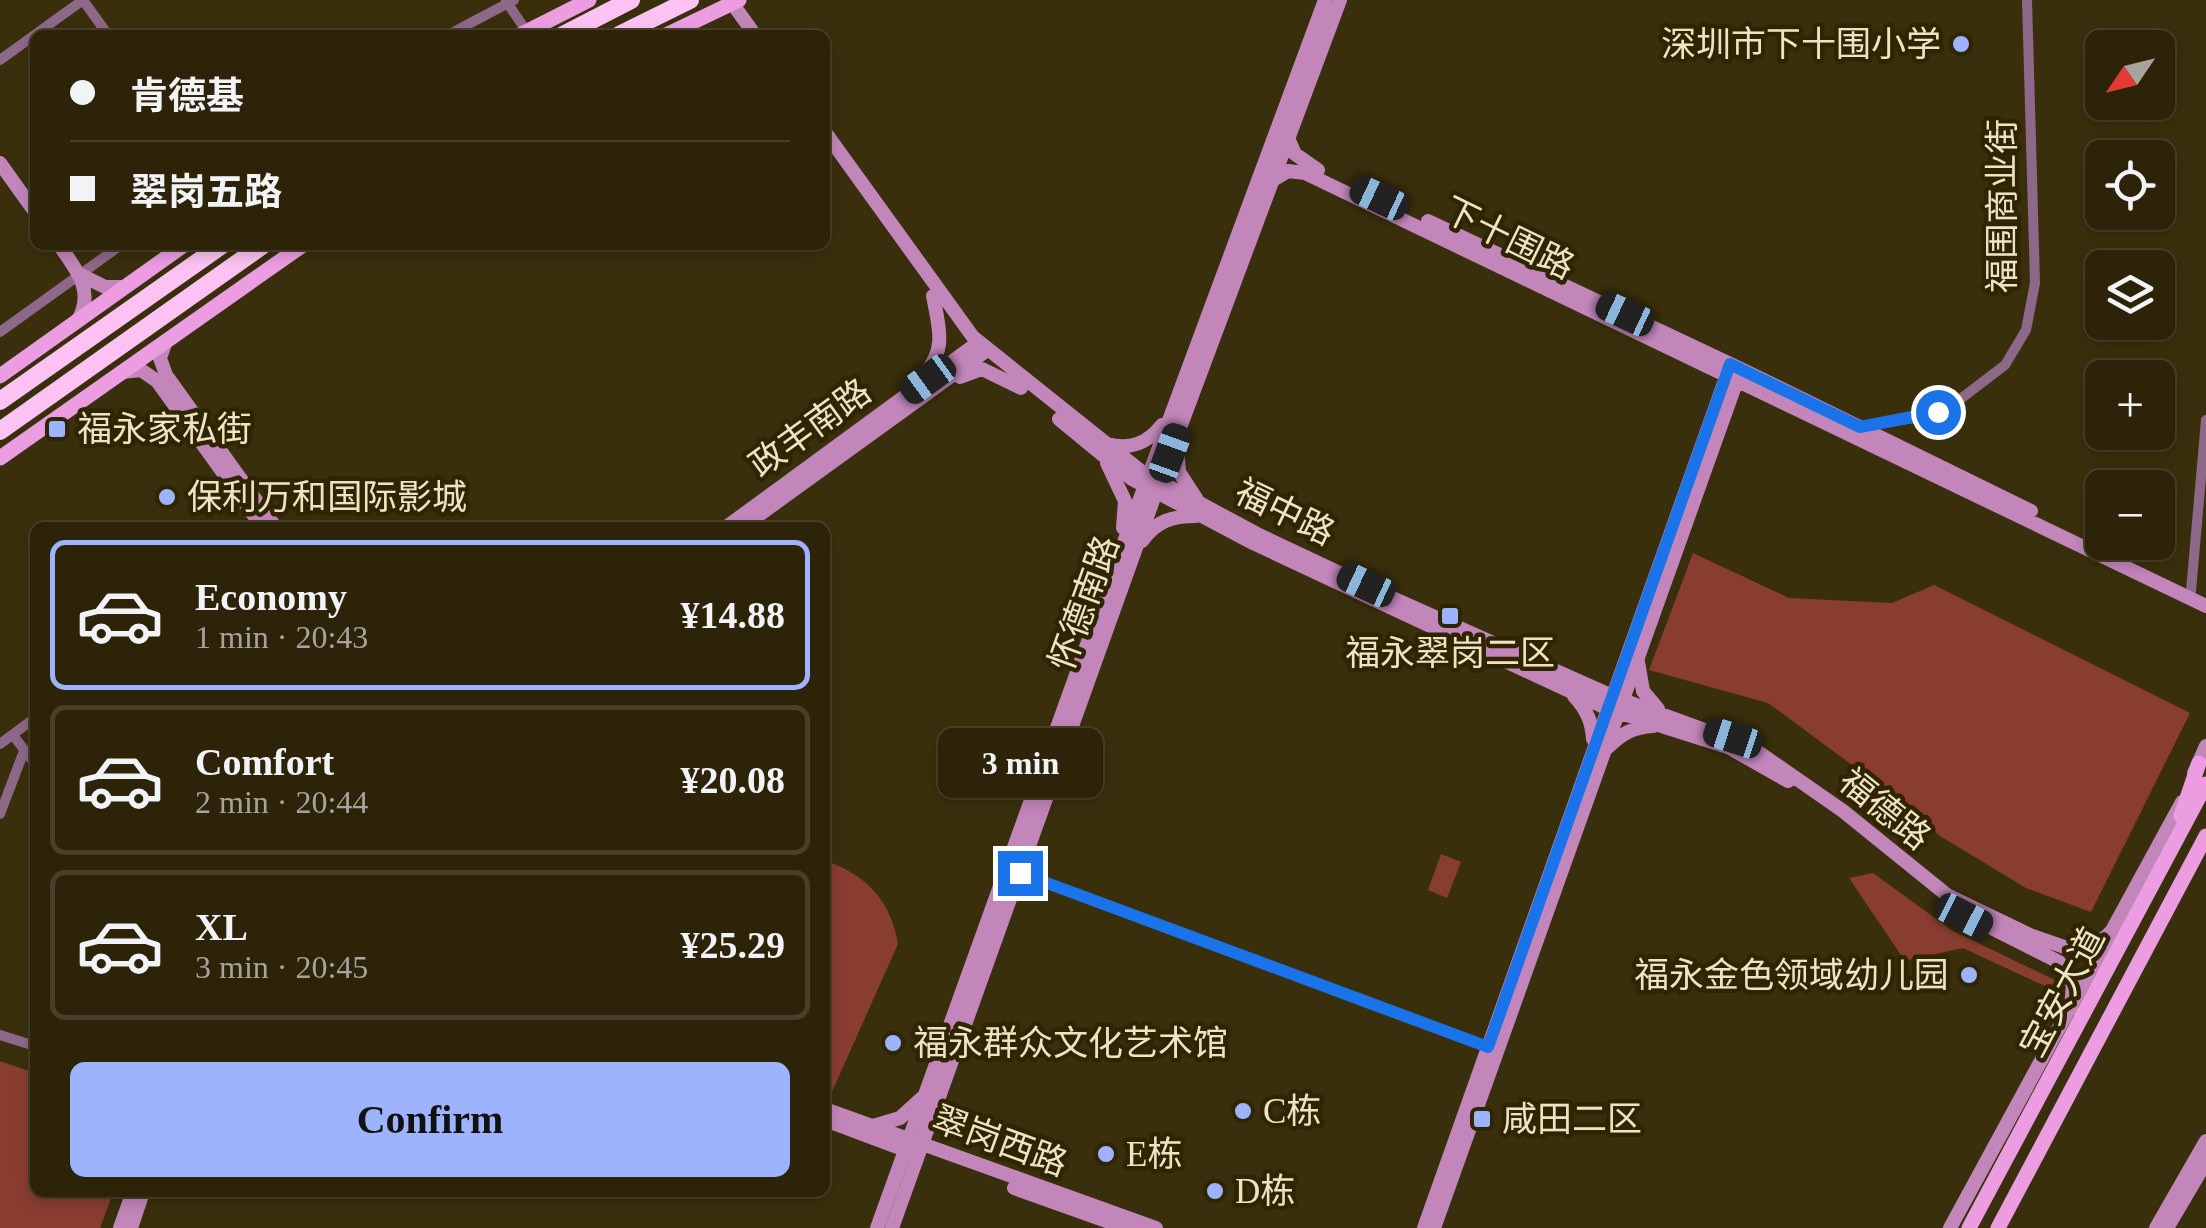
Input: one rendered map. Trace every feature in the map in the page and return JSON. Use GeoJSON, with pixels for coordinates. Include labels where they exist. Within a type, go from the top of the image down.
{"type":"FeatureCollection","features":[{"type":"Feature","properties":{"kind":"highway"},"geometry":{"type":"LineString","coordinates":[[573,30],[631,0]]}},
{"type":"Feature","properties":{"kind":"highway"},"geometry":{"type":"LineString","coordinates":[[630,30],[690,0]]}},
{"type":"Feature","properties":{"kind":"highway"},"geometry":{"type":"LineString","coordinates":[[0,400],[215,250]]}},
{"type":"Feature","properties":{"kind":"highway"},"geometry":{"type":"LineString","coordinates":[[0,431],[256,250]]}},
{"type":"Feature","properties":{"kind":"main road"},"geometry":{"type":"LineString","coordinates":[[530,30],[589,0]]}},
{"type":"Feature","properties":{"kind":"main road","name":"怀德南路"},"geometry":{"type":"LineString","coordinates":[[892,1228],[930,1085],[1152,484],[1173,408],[1325,0]]}},
{"type":"Feature","properties":{"kind":"main road","name":"怀德南路"},"geometry":{"type":"LineString","coordinates":[[1152,484],[1181,424],[1340,0]]}},
{"type":"Feature","properties":{"kind":"main road"},"geometry":{"type":"LineString","coordinates":[[676,30],[731,3]]}},
{"type":"Feature","properties":{"kind":"main road"},"geometry":{"type":"LineString","coordinates":[[731,3],[742,30]]}},
{"type":"Feature","properties":{"kind":"main road"},"geometry":{"type":"LineString","coordinates":[[731,3],[750,30]]}},
{"type":"Feature","properties":{"kind":"main road","name":"下十围路"},"geometry":{"type":"LineString","coordinates":[[1288,138],[1295,154],[1308,165],[2206,606]]}},
{"type":"Feature","properties":{"kind":"main road","name":"福中路"},"geometry":{"type":"LineString","coordinates":[[830,139],[980,348],[1103,449]]}},
{"type":"Feature","properties":{"kind":"main road","name":"福中路"},"geometry":{"type":"LineString","coordinates":[[830,154],[934,296],[980,348],[1021,388],[1152,484],[1557,685],[1615,704]]}},
{"type":"Feature","properties":{"kind":"main road"},"geometry":{"type":"LineString","coordinates":[[0,163],[30,205]]}},
{"type":"Feature","properties":{"kind":"main road","name":"下十围路"},"geometry":{"type":"LineString","coordinates":[[1272,180],[1288,171],[1305,173],[1860,427],[2206,598]]}},
{"type":"Feature","properties":{"kind":"main road"},"geometry":{"type":"LineString","coordinates":[[62,250],[80,275],[86,302],[76,322]]}},
{"type":"Feature","properties":{"kind":"main road"},"geometry":{"type":"LineString","coordinates":[[0,376],[177,250]]}},
{"type":"Feature","properties":{"kind":"main road"},"geometry":{"type":"LineString","coordinates":[[0,458],[297,250]]}},
{"type":"Feature","properties":{"kind":"main road"},"geometry":{"type":"LineString","coordinates":[[80,275],[105,286],[124,287]]}},
{"type":"Feature","properties":{"kind":"main road"},"geometry":{"type":"LineString","coordinates":[[897,402],[935,363],[940,351],[934,296]]}},
{"type":"Feature","properties":{"kind":"main road"},"geometry":{"type":"LineString","coordinates":[[166,341],[162,367],[176,397],[258,522]]}},
{"type":"Feature","properties":{"kind":"main road","name":"政丰南路"},"geometry":{"type":"LineString","coordinates":[[733,522],[897,402],[980,348]]}},
{"type":"Feature","properties":{"kind":"main road","name":"政丰南路"},"geometry":{"type":"LineString","coordinates":[[749,522],[980,348]]}},
{"type":"Feature","properties":{"kind":"main road"},"geometry":{"type":"LineString","coordinates":[[871,433],[890,428],[973,370],[982,369],[1021,388]]}},
{"type":"Feature","properties":{"kind":"main road"},"geometry":{"type":"LineString","coordinates":[[122,372],[150,374],[176,397],[271,522]]}},
{"type":"Feature","properties":{"kind":"main road"},"geometry":{"type":"LineString","coordinates":[[1424,1228],[1615,704],[1639,652],[1734,372]]}},
{"type":"Feature","properties":{"kind":"main road"},"geometry":{"type":"LineString","coordinates":[[1615,704],[1624,664],[1734,372]]}},
{"type":"Feature","properties":{"kind":"main road"},"geometry":{"type":"LineString","coordinates":[[1126,554],[1125,501],[1103,449],[1141,444],[1156,434],[1173,408]]}},
{"type":"Feature","properties":{"kind":"main road"},"geometry":{"type":"LineString","coordinates":[[1126,554],[1158,524],[1200,509],[1178,472],[1181,424]]}},
{"type":"Feature","properties":{"kind":"main road","name":"福中路"},"geometry":{"type":"LineString","coordinates":[[1200,509],[1582,683],[1615,704]]}},
{"type":"Feature","properties":{"kind":"main road","name":"怀德南路"},"geometry":{"type":"LineString","coordinates":[[877,1228],[915,1148],[1020,873],[1126,554]]}},
{"type":"Feature","properties":{"kind":"main road"},"geometry":{"type":"LineString","coordinates":[[1594,764],[1618,737],[1634,728],[1668,722],[1643,692],[1637,668],[1639,652]]}},
{"type":"Feature","properties":{"kind":"main road"},"geometry":{"type":"LineString","coordinates":[[1582,683],[1611,679],[1624,664]]}},
{"type":"Feature","properties":{"kind":"main road"},"geometry":{"type":"LineString","coordinates":[[1557,685],[1574,695],[1585,708],[1592,724],[1594,764]]}},
{"type":"Feature","properties":{"kind":"main road","name":"福德路"},"geometry":{"type":"LineString","coordinates":[[1615,704],[1751,747],[1843,811],[1947,895],[2043,947],[2068,972],[2073,985],[2070,1009]]}},
{"type":"Feature","properties":{"kind":"main road"},"geometry":{"type":"LineString","coordinates":[[1950,1228],[2174,820],[2206,746]]}},
{"type":"Feature","properties":{"kind":"main road"},"geometry":{"type":"LineString","coordinates":[[2168,857],[2199,763]]}},
{"type":"Feature","properties":{"kind":"main road","name":"宝安大道"},"geometry":{"type":"LineString","coordinates":[[1969,1228],[2206,784]]}},
{"type":"Feature","properties":{"kind":"main road","name":"宝安大道"},"geometry":{"type":"LineString","coordinates":[[1998,1228],[2206,836]]}},
{"type":"Feature","properties":{"kind":"main road","name":"福德路"},"geometry":{"type":"LineString","coordinates":[[2043,947],[2084,949],[2108,936],[2117,926]]}},
{"type":"Feature","properties":{"kind":"main road"},"geometry":{"type":"LineString","coordinates":[[1434,1228],[1492,1049]]}},
{"type":"Feature","properties":{"kind":"main road"},"geometry":{"type":"LineString","coordinates":[[870,1126],[900,1118],[930,1085]]}},
{"type":"Feature","properties":{"kind":"main road","name":"翠岗西路"},"geometry":{"type":"LineString","coordinates":[[830,1111],[915,1148],[1126,1228]]}},
{"type":"Feature","properties":{"kind":"main road","name":"翠岗西路"},"geometry":{"type":"LineString","coordinates":[[830,1122],[1156,1228]]}},
{"type":"Feature","properties":{"kind":"main road"},"geometry":{"type":"LineString","coordinates":[[2156,1228],[2206,1141]]}},
{"type":"Feature","properties":{"kind":"main road"},"geometry":{"type":"LineString","coordinates":[[2167,1228],[2206,1162]]}},
{"type":"Feature","properties":{"kind":"main road"},"geometry":{"type":"LineString","coordinates":[[120,1228],[131,1197]]}},
{"type":"Feature","properties":{"kind":"main road"},"geometry":{"type":"LineString","coordinates":[[130,1228],[141,1197]]}},
{"type":"Feature","properties":{"kind":"street"},"geometry":{"type":"LineString","coordinates":[[42,30],[83,0],[104,30]]}},
{"type":"Feature","properties":{"kind":"street","name":"福围商业街"},"geometry":{"type":"LineString","coordinates":[[1860,427],[1930,415],[1950,407],[2005,365],[2026,330],[2035,283],[2027,0]]}},
{"type":"Feature","properties":{"kind":"street"},"geometry":{"type":"LineString","coordinates":[[457,30],[509,1],[523,30]]}},
{"type":"Feature","properties":{"kind":"street"},"geometry":{"type":"LineString","coordinates":[[0,60],[30,38]]}},
{"type":"Feature","properties":{"kind":"street"},"geometry":{"type":"LineString","coordinates":[[0,332],[114,250]]}},
{"type":"Feature","properties":{"kind":"street"},"geometry":{"type":"LineString","coordinates":[[2191,591],[2206,420]]}},
{"type":"Feature","properties":{"kind":"street"},"geometry":{"type":"LineString","coordinates":[[0,744],[30,722]]}},
{"type":"Feature","properties":{"kind":"street"},"geometry":{"type":"LineString","coordinates":[[13,734],[30,759]]}},
{"type":"Feature","properties":{"kind":"street"},"geometry":{"type":"LineString","coordinates":[[0,814],[24,752]]}},
{"type":"Feature","properties":{"kind":"street"},"geometry":{"type":"LineString","coordinates":[[1020,873],[1492,1049]]}},
{"type":"Feature","properties":{"kind":"street"},"geometry":{"type":"LineString","coordinates":[[0,1035],[30,1044]]}},
{"type":"Feature","properties":{"kind":"shaded area"},"geometry":{"type":"Polygon","coordinates":[[[1693,553],[1789,598],[1892,603],[1934,585],[2190,713],[2091,912],[2026,888],[1940,836],[1768,703],[1649,670],[1693,553]]]}},
{"type":"Feature","properties":{"kind":"shaded area"},"geometry":{"type":"Polygon","coordinates":[[[1441,854],[1461,862],[1447,898],[1428,890],[1441,854]]]}},
{"type":"Feature","properties":{"kind":"shaded area"},"geometry":{"type":"Polygon","coordinates":[[[830,863],[853,873],[874,891],[889,915],[898,944],[831,1094],[830,863]]]}},
{"type":"Feature","properties":{"kind":"shaded area"},"geometry":{"type":"Polygon","coordinates":[[[1873,873],[1953,931],[2065,985],[2060,993],[1963,948],[1908,960],[1907,964],[1849,878],[1873,873]]]}},
{"type":"Feature","properties":{"kind":"shaded area"},"geometry":{"type":"Polygon","coordinates":[[[0,1061],[30,1071],[30,1197],[112,1197],[100,1228],[0,1228],[0,1061]]]}},
{"type":"Feature","properties":{"kind":"place","name":"深圳市下十围小学"},"geometry":{"type":"Point","coordinates":[1961,44]}},
{"type":"Feature","properties":{"kind":"place","name":"福永家私街"},"geometry":{"type":"Point","coordinates":[57,429]}},
{"type":"Feature","properties":{"kind":"place","name":"保利万和国际影城"},"geometry":{"type":"Point","coordinates":[167,497]}},
{"type":"Feature","properties":{"kind":"place","name":"福永翠岗二区"},"geometry":{"type":"Point","coordinates":[1450,616]}},
{"type":"Feature","properties":{"kind":"place","name":"福永金色领域幼儿园"},"geometry":{"type":"Point","coordinates":[1969,975]}},
{"type":"Feature","properties":{"kind":"place","name":"福永群众文化艺术馆"},"geometry":{"type":"Point","coordinates":[893,1043]}},
{"type":"Feature","properties":{"kind":"place","name":"C栋"},"geometry":{"type":"Point","coordinates":[1243,1111]}},
{"type":"Feature","properties":{"kind":"place","name":"咸田二区"},"geometry":{"type":"Point","coordinates":[1482,1119]}},
{"type":"Feature","properties":{"kind":"place","name":"E栋"},"geometry":{"type":"Point","coordinates":[1106,1154]}},
{"type":"Feature","properties":{"kind":"place","name":"D栋"},"geometry":{"type":"Point","coordinates":[1215,1191]}},
{"type":"Feature","properties":{"kind":"route"},"geometry":{"type":"LineString","coordinates":[[1020,873],[1488,1047],[1730,364],[1860,427],[1938,412]]}}]}
